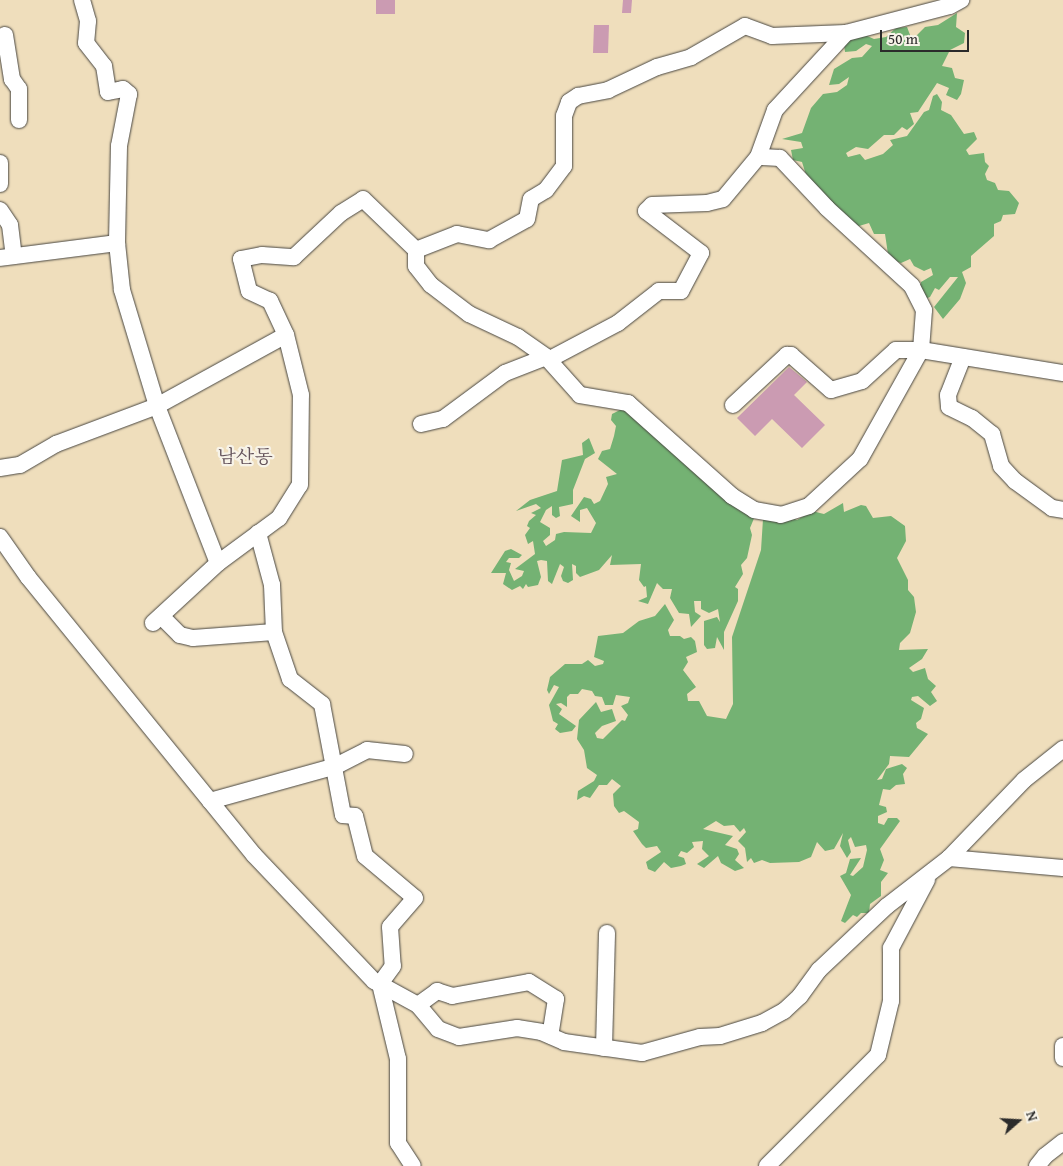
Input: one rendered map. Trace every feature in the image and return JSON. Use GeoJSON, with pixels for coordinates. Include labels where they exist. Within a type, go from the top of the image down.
{"type":"FeatureCollection","features":[{"type":"Feature","properties":{"kind":"street"},"geometry":{"type":"LineString","coordinates":[[82,0],[88,21],[86,43],[104,66],[108,92],[123,89],[129,94],[119,146],[117,243],[122,290],[157,406],[218,563]]}},
{"type":"Feature","properties":{"kind":"street"},"geometry":{"type":"LineString","coordinates":[[416,250],[457,234],[489,240],[527,219],[531,199],[546,190],[564,166],[564,116],[569,102],[578,96],[608,90],[657,67],[691,57],[745,26],[772,36],[846,33],[950,6],[961,0]]}},
{"type":"Feature","properties":{"kind":"street"},"geometry":{"type":"LineString","coordinates":[[421,424],[443,419],[505,373],[546,357],[550,359],[618,322],[659,291],[681,291],[701,253],[646,211],[652,205],[707,203],[722,199],[758,156],[775,110],[846,33]]}},
{"type":"Feature","properties":{"kind":"street"},"geometry":{"type":"LineString","coordinates":[[5,35],[12,79],[19,89],[19,120]]}},
{"type":"Feature","properties":{"kind":"street"},"geometry":{"type":"LineString","coordinates":[[274,632],[193,638],[180,635],[157,620],[218,563],[279,518],[300,485],[301,396],[286,335],[270,301],[248,291],[241,259],[262,255],[294,258],[341,213],[363,200],[416,250],[416,266],[431,285],[469,314],[518,337],[546,357],[580,395],[628,403],[732,496],[754,510],[781,515],[809,506],[860,459],[921,350],[924,310],[912,286],[827,208],[780,158],[758,156]]}},
{"type":"Feature","properties":{"kind":"street"},"geometry":{"type":"LineString","coordinates":[[0,163],[0,184]]}},
{"type":"Feature","properties":{"kind":"street"},"geometry":{"type":"LineString","coordinates":[[0,210],[10,225],[7,257],[117,243]]}},
{"type":"Feature","properties":{"kind":"street"},"geometry":{"type":"LineString","coordinates":[[0,468],[20,465],[56,444],[157,406],[286,335]]}},
{"type":"Feature","properties":{"kind":"street"},"geometry":{"type":"LineString","coordinates":[[733,405],[787,355],[791,355],[831,390],[862,381],[891,352],[921,350],[1063,373]]}},
{"type":"Feature","properties":{"kind":"street"},"geometry":{"type":"LineString","coordinates":[[963,357],[948,395],[948,407],[972,418],[992,434],[1001,466],[1015,481],[1052,508],[1063,510]]}},
{"type":"Feature","properties":{"kind":"street"},"geometry":{"type":"LineString","coordinates":[[258,533],[272,585],[274,632],[290,679],[322,704],[336,766],[343,815],[355,816],[365,856],[415,898],[390,927],[393,966],[380,984],[398,1060],[398,1143],[413,1166]]}},
{"type":"Feature","properties":{"kind":"street"},"geometry":{"type":"LineString","coordinates":[[0,538],[28,577],[254,855],[380,984],[418,1005],[438,1029],[459,1037],[517,1028],[550,1036],[564,1042],[642,1053],[700,1037],[720,1036],[762,1023],[789,1006],[819,970],[887,906],[929,876],[949,858],[1024,780],[1063,749]]}},
{"type":"Feature","properties":{"kind":"street"},"geometry":{"type":"LineString","coordinates":[[210,801],[336,766],[367,750],[405,754]]}},
{"type":"Feature","properties":{"kind":"street"},"geometry":{"type":"LineString","coordinates":[[949,858],[1063,868]]}},
{"type":"Feature","properties":{"kind":"street"},"geometry":{"type":"LineString","coordinates":[[767,1166],[878,1055],[891,1001],[891,948],[929,876]]}},
{"type":"Feature","properties":{"kind":"street"},"geometry":{"type":"LineString","coordinates":[[604,1048],[607,933]]}},
{"type":"Feature","properties":{"kind":"street"},"geometry":{"type":"LineString","coordinates":[[418,1005],[437,991],[452,996],[529,982],[556,999],[550,1036]]}},
{"type":"Feature","properties":{"kind":"street"},"geometry":{"type":"LineString","coordinates":[[1063,1046],[1063,1058]]}},
{"type":"Feature","properties":{"kind":"street"},"geometry":{"type":"LineString","coordinates":[[1037,1166],[1045,1156],[1063,1142]]}},
{"type":"Feature","properties":{"kind":"green space"},"geometry":{"type":"Polygon","coordinates":[[[957,13],[956,27],[965,33],[964,43],[950,50],[942,66],[952,68],[955,78],[964,80],[961,94],[957,100],[946,95],[949,88],[937,83],[918,112],[910,113],[914,124],[907,130],[902,127],[894,135],[884,135],[868,149],[856,147],[846,153],[848,157],[860,154],[865,160],[883,154],[893,145],[890,140],[907,136],[924,112],[929,110],[933,96],[937,94],[942,102],[941,110],[951,115],[964,134],[974,132],[977,139],[966,150],[969,155],[984,153],[985,162],[989,166],[985,174],[987,180],[995,183],[998,190],[1009,191],[1019,203],[1015,214],[1003,215],[1001,221],[994,224],[994,236],[971,256],[971,267],[962,272],[966,283],[960,299],[943,319],[934,307],[958,277],[950,277],[939,290],[935,288],[930,297],[925,299],[920,289],[921,282],[933,275],[931,268],[924,271],[914,266],[910,259],[901,263],[893,260],[888,254],[885,234],[874,234],[869,223],[859,226],[847,222],[807,178],[802,162],[793,160],[791,150],[803,148],[801,142],[782,139],[802,133],[811,108],[823,94],[837,92],[847,85],[849,77],[839,84],[829,85],[834,69],[852,58],[862,57],[872,46],[866,44],[856,51],[845,52],[844,45],[852,38],[865,35],[874,39],[886,37],[896,28],[907,27],[912,40],[925,27],[938,25],[957,13]]]}},
{"type":"Feature","properties":{"kind":"green space"},"geometry":{"type":"Polygon","coordinates":[[[626,407],[755,516],[750,528],[752,535],[747,558],[741,565],[743,574],[735,587],[738,589],[738,601],[724,632],[724,650],[717,637],[715,648],[707,649],[704,645],[704,621],[717,617],[720,622],[718,609],[709,613],[701,609],[701,601],[694,601],[695,612],[701,616],[691,627],[689,614],[679,613],[670,598],[672,589],[663,589],[657,583],[648,604],[638,601],[647,597],[646,586],[644,587],[639,580],[641,564],[610,565],[612,555],[599,570],[580,577],[576,573],[576,566],[572,564],[573,580],[568,583],[563,581],[561,576],[564,567],[560,564],[552,584],[548,581],[547,561],[541,560],[537,561],[541,577],[538,585],[528,587],[526,584],[523,589],[520,586],[512,590],[503,584],[506,573],[491,573],[505,551],[511,549],[522,555],[519,558],[509,558],[506,562],[511,563],[509,570],[514,581],[522,576],[524,571],[515,569],[535,554],[533,541],[528,544],[525,535],[530,528],[527,526],[529,521],[536,515],[531,513],[541,508],[536,504],[516,511],[530,500],[557,491],[562,460],[583,455],[582,443],[589,438],[595,453],[585,459],[573,490],[573,504],[559,507],[560,516],[556,518],[552,515],[552,506],[546,510],[540,522],[550,528],[550,535],[543,541],[546,546],[555,540],[556,534],[564,532],[591,533],[596,523],[587,508],[580,510],[580,522],[571,516],[584,497],[591,499],[594,504],[600,501],[608,484],[606,477],[617,474],[598,459],[602,451],[610,449],[616,426],[611,420],[612,414],[626,407]]]}},
{"type":"Feature","properties":{"kind":"green space"},"geometry":{"type":"Polygon","coordinates":[[[843,503],[844,512],[861,505],[866,506],[873,518],[891,516],[905,526],[906,541],[897,558],[908,580],[908,590],[914,597],[916,612],[910,633],[900,643],[899,650],[928,649],[922,659],[909,668],[913,672],[925,668],[928,679],[936,686],[931,692],[937,701],[930,706],[918,696],[912,697],[911,700],[924,708],[921,719],[916,723],[917,728],[928,734],[909,757],[890,756],[889,764],[877,780],[882,779],[886,769],[902,764],[907,768],[903,774],[905,784],[896,785],[890,790],[883,789],[879,805],[886,807],[887,812],[878,816],[878,823],[884,825],[888,818],[897,818],[900,821],[880,849],[884,860],[880,870],[888,873],[881,882],[881,896],[870,904],[869,913],[861,913],[857,917],[853,915],[845,923],[841,921],[851,895],[840,876],[846,873],[850,859],[861,858],[850,875],[853,876],[863,867],[867,850],[866,845],[855,847],[851,837],[848,840],[851,852],[847,858],[840,846],[843,833],[834,849],[825,851],[817,842],[811,857],[799,862],[770,863],[762,860],[754,863],[751,858],[747,862],[745,848],[738,841],[746,832],[744,828],[740,832],[734,825],[724,826],[716,821],[703,829],[733,836],[725,845],[737,849],[739,854],[735,860],[744,868],[735,871],[721,863],[718,856],[704,868],[697,864],[709,856],[702,849],[703,841],[692,842],[694,847],[687,853],[681,851],[678,856],[684,858],[686,864],[671,868],[664,862],[655,872],[648,869],[646,862],[661,852],[657,846],[646,848],[633,831],[638,829],[639,822],[624,811],[619,813],[614,806],[613,794],[621,786],[612,779],[607,785],[599,785],[590,798],[584,796],[577,800],[578,791],[594,781],[597,775],[587,768],[584,750],[577,739],[579,720],[596,702],[601,712],[612,709],[616,721],[602,726],[595,733],[597,738],[603,739],[622,720],[625,721],[628,715],[621,706],[628,703],[630,697],[616,695],[613,705],[605,705],[602,697],[595,696],[592,691],[582,689],[578,694],[570,694],[567,697],[567,707],[561,703],[556,704],[562,709],[559,714],[576,726],[572,731],[560,733],[555,729],[558,724],[553,721],[549,705],[559,687],[554,685],[549,694],[547,690],[550,677],[565,664],[582,664],[588,660],[595,666],[603,664],[604,661],[594,657],[598,636],[623,633],[639,621],[655,616],[665,604],[674,620],[668,630],[670,636],[680,636],[684,639],[691,637],[695,641],[697,652],[686,657],[688,662],[683,670],[696,687],[687,694],[688,701],[699,701],[707,716],[726,719],[733,704],[732,637],[761,550],[763,519],[788,516],[797,520],[812,511],[824,514],[843,503]]]}},
{"type":"Feature","properties":{"kind":"building"},"geometry":{"type":"Polygon","coordinates":[[[376,0],[395,0],[395,14],[376,14],[376,0]]]}},
{"type":"Feature","properties":{"kind":"building"},"geometry":{"type":"Polygon","coordinates":[[[623,0],[632,0],[631,13],[622,13],[623,0]]]}},
{"type":"Feature","properties":{"kind":"building"},"geometry":{"type":"Polygon","coordinates":[[[594,25],[609,25],[608,53],[593,53],[594,25]]]}},
{"type":"Feature","properties":{"kind":"building"},"geometry":{"type":"Polygon","coordinates":[[[789,367],[807,382],[794,395],[825,425],[802,448],[772,419],[755,436],[737,418],[789,367]]]}},
{"type":"Feature","properties":{"kind":"district","name":"남산동"},"geometry":{"type":"Point","coordinates":[245,457]}}]}
